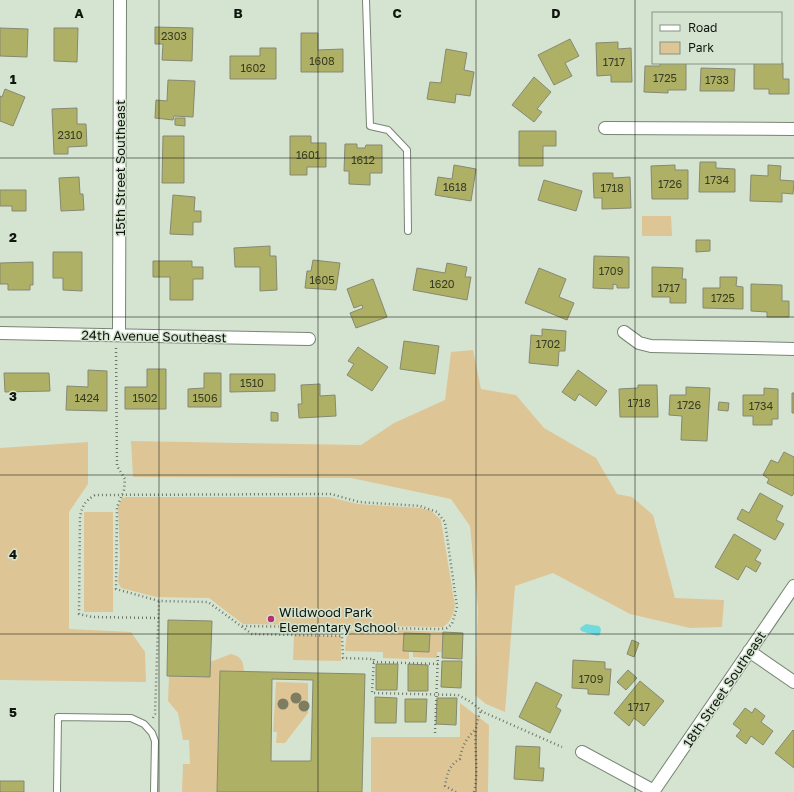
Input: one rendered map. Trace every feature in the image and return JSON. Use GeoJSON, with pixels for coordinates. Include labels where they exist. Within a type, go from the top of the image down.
{"type":"FeatureCollection","features":[{"type":"Feature","properties":{"kind":"street","name":"15th Street Southeast"},"geometry":{"type":"LineString","coordinates":[[119,335],[120,0]]}},
{"type":"Feature","properties":{"kind":"street"},"geometry":{"type":"LineString","coordinates":[[605,128],[794,129]]}},
{"type":"Feature","properties":{"kind":"street","name":"24th Avenue Southeast"},"geometry":{"type":"LineString","coordinates":[[0,332],[309,339]]}},
{"type":"Feature","properties":{"kind":"street"},"geometry":{"type":"LineString","coordinates":[[624,332],[639,344],[651,346],[794,349]]}},
{"type":"Feature","properties":{"kind":"street","name":"18th Street Southeast"},"geometry":{"type":"LineString","coordinates":[[654,791],[794,586]]}},
{"type":"Feature","properties":{"kind":"street"},"geometry":{"type":"LineString","coordinates":[[749,651],[794,682]]}},
{"type":"Feature","properties":{"kind":"street"},"geometry":{"type":"LineString","coordinates":[[582,752],[654,791]]}},
{"type":"Feature","properties":{"kind":"lane"},"geometry":{"type":"LineString","coordinates":[[366,0],[370,126],[388,130],[407,150],[408,231]]}},
{"type":"Feature","properties":{"kind":"lane"},"geometry":{"type":"LineString","coordinates":[[57,792],[58,717],[131,718],[144,724],[155,742],[154,792]]}},
{"type":"Feature","properties":{"kind":"path"},"geometry":{"type":"LineString","coordinates":[[116,348],[117,466],[125,479],[122,494],[117,507],[116,589],[159,601],[208,602],[252,634],[342,636],[343,658],[374,659],[372,693],[458,695],[471,702],[481,710],[562,747]]}},
{"type":"Feature","properties":{"kind":"path"},"geometry":{"type":"LineString","coordinates":[[159,618],[92,617],[79,614],[80,517],[82,506],[86,500],[95,495],[122,494],[331,494],[359,502],[420,506],[437,512],[445,522],[457,607],[452,624],[447,628],[241,626]]}},
{"type":"Feature","properties":{"kind":"path"},"geometry":{"type":"LineString","coordinates":[[147,728],[155,714],[159,601]]}},
{"type":"Feature","properties":{"kind":"path"},"geometry":{"type":"LineString","coordinates":[[435,733],[438,654]]}},
{"type":"Feature","properties":{"kind":"path"},"geometry":{"type":"LineString","coordinates":[[373,662],[438,664]]}},
{"type":"Feature","properties":{"kind":"path"},"geometry":{"type":"LineString","coordinates":[[474,792],[476,778],[475,729],[481,710]]}},
{"type":"Feature","properties":{"kind":"path"},"geometry":{"type":"LineString","coordinates":[[456,792],[445,786],[446,776],[452,764],[460,759],[461,751],[468,736],[475,729]]}},
{"type":"Feature","properties":{"kind":"green space"},"geometry":{"type":"Polygon","coordinates":[[[642,216],[671,216],[672,236],[642,236],[642,216]]]}},
{"type":"Feature","properties":{"kind":"green space"},"geometry":{"type":"Polygon","coordinates":[[[473,350],[481,389],[516,395],[544,428],[596,458],[617,494],[632,497],[653,515],[675,598],[724,600],[722,627],[690,628],[630,614],[553,573],[515,586],[505,712],[486,704],[475,695],[478,609],[470,526],[451,499],[351,478],[133,477],[131,441],[361,445],[394,423],[445,400],[451,352],[473,350]]]}},
{"type":"Feature","properties":{"kind":"green space"},"geometry":{"type":"Polygon","coordinates":[[[88,442],[88,484],[69,512],[69,629],[131,632],[145,652],[146,682],[0,680],[0,448],[88,442]]]}},
{"type":"Feature","properties":{"kind":"green space"},"geometry":{"type":"Polygon","coordinates":[[[329,497],[358,504],[430,510],[441,520],[455,606],[450,621],[443,627],[243,624],[209,598],[156,597],[121,588],[118,582],[120,559],[118,507],[122,498],[329,497]]]}},
{"type":"Feature","properties":{"kind":"green space"},"geometry":{"type":"Polygon","coordinates":[[[84,512],[113,512],[113,612],[84,612],[84,512]]]}},
{"type":"Feature","properties":{"kind":"green space"},"geometry":{"type":"Polygon","coordinates":[[[369,629],[443,632],[442,652],[437,652],[437,658],[413,657],[413,652],[429,652],[430,634],[404,633],[403,651],[409,652],[409,659],[383,658],[383,652],[345,651],[347,631],[369,629]]]}},
{"type":"Feature","properties":{"kind":"green space"},"geometry":{"type":"Polygon","coordinates":[[[294,635],[341,636],[341,661],[293,660],[294,635]]]}},
{"type":"Feature","properties":{"kind":"green space"},"geometry":{"type":"Polygon","coordinates":[[[231,654],[241,660],[244,671],[220,671],[217,792],[182,792],[183,764],[190,764],[189,740],[183,740],[178,713],[168,701],[169,676],[210,677],[210,662],[231,654]]]}},
{"type":"Feature","properties":{"kind":"green space"},"geometry":{"type":"Polygon","coordinates":[[[276,682],[308,683],[308,713],[285,743],[276,743],[277,732],[273,732],[276,682]]]}},
{"type":"Feature","properties":{"kind":"green space"},"geometry":{"type":"Polygon","coordinates":[[[460,703],[489,725],[488,792],[371,792],[371,737],[460,737],[460,703]]]}},
{"type":"Feature","properties":{"kind":"water"},"geometry":{"type":"Polygon","coordinates":[[[586,624],[599,626],[601,629],[600,635],[597,636],[581,631],[580,628],[586,624]]]}},
{"type":"Feature","properties":{"kind":"building"},"geometry":{"type":"Polygon","coordinates":[[[155,27],[193,28],[192,61],[162,60],[163,44],[155,44],[155,27]]]}},
{"type":"Feature","properties":{"kind":"building"},"geometry":{"type":"Polygon","coordinates":[[[0,28],[28,29],[27,57],[0,56],[0,28]]]}},
{"type":"Feature","properties":{"kind":"building"},"geometry":{"type":"Polygon","coordinates":[[[54,28],[78,28],[77,62],[54,61],[54,28]]]}},
{"type":"Feature","properties":{"kind":"building"},"geometry":{"type":"Polygon","coordinates":[[[301,33],[318,33],[318,50],[343,49],[343,72],[301,72],[301,33]]]}},
{"type":"Feature","properties":{"kind":"building"},"geometry":{"type":"Polygon","coordinates":[[[570,39],[579,56],[565,63],[572,76],[554,85],[538,55],[570,39]]]}},
{"type":"Feature","properties":{"kind":"building"},"geometry":{"type":"Polygon","coordinates":[[[618,42],[618,49],[631,48],[632,82],[611,82],[611,75],[597,76],[596,43],[618,42]]]}},
{"type":"Feature","properties":{"kind":"building"},"geometry":{"type":"Polygon","coordinates":[[[260,48],[276,48],[276,79],[230,79],[230,56],[260,56],[260,48]]]}},
{"type":"Feature","properties":{"kind":"building"},"geometry":{"type":"Polygon","coordinates":[[[446,49],[467,53],[464,70],[474,72],[470,96],[456,94],[455,103],[427,99],[430,82],[441,83],[446,49]]]}},
{"type":"Feature","properties":{"kind":"building"},"geometry":{"type":"Polygon","coordinates":[[[783,63],[783,79],[789,79],[789,94],[769,94],[769,89],[754,89],[754,64],[783,63]]]}},
{"type":"Feature","properties":{"kind":"building"},"geometry":{"type":"Polygon","coordinates":[[[660,64],[686,64],[686,90],[668,90],[668,93],[644,92],[645,66],[660,66],[660,64]]]}},
{"type":"Feature","properties":{"kind":"building"},"geometry":{"type":"Polygon","coordinates":[[[701,68],[735,69],[734,91],[700,91],[701,68]]]}},
{"type":"Feature","properties":{"kind":"building"},"geometry":{"type":"Polygon","coordinates":[[[534,77],[551,92],[537,109],[542,112],[534,122],[512,105],[534,77]]]}},
{"type":"Feature","properties":{"kind":"building"},"geometry":{"type":"Polygon","coordinates":[[[168,80],[195,81],[193,117],[174,116],[173,120],[155,118],[156,100],[167,101],[168,80]]]}},
{"type":"Feature","properties":{"kind":"building"},"geometry":{"type":"Polygon","coordinates":[[[5,89],[25,97],[13,126],[0,121],[0,96],[2,97],[5,89]]]}},
{"type":"Feature","properties":{"kind":"building"},"geometry":{"type":"Polygon","coordinates":[[[77,108],[77,124],[86,124],[87,146],[68,147],[68,154],[54,154],[52,109],[77,108]]]}},
{"type":"Feature","properties":{"kind":"building"},"geometry":{"type":"Polygon","coordinates":[[[175,118],[185,118],[185,126],[175,125],[175,118]]]}},
{"type":"Feature","properties":{"kind":"building"},"geometry":{"type":"Polygon","coordinates":[[[519,131],[556,131],[556,146],[543,146],[543,166],[519,166],[519,131]]]}},
{"type":"Feature","properties":{"kind":"building"},"geometry":{"type":"Polygon","coordinates":[[[163,136],[184,136],[184,183],[162,183],[163,136]]]}},
{"type":"Feature","properties":{"kind":"building"},"geometry":{"type":"Polygon","coordinates":[[[290,136],[311,136],[311,143],[326,143],[326,167],[307,167],[307,175],[290,175],[290,136]]]}},
{"type":"Feature","properties":{"kind":"building"},"geometry":{"type":"Polygon","coordinates":[[[345,144],[357,144],[357,148],[365,148],[366,145],[382,145],[382,173],[370,173],[370,185],[349,184],[349,171],[344,171],[345,144]]]}},
{"type":"Feature","properties":{"kind":"building"},"geometry":{"type":"Polygon","coordinates":[[[700,162],[716,162],[716,168],[735,169],[735,192],[699,192],[700,162]]]}},
{"type":"Feature","properties":{"kind":"building"},"geometry":{"type":"Polygon","coordinates":[[[454,165],[476,169],[471,201],[435,195],[438,177],[452,179],[454,165]]]}},
{"type":"Feature","properties":{"kind":"building"},"geometry":{"type":"Polygon","coordinates":[[[675,165],[675,170],[688,170],[688,199],[652,199],[651,166],[675,165]]]}},
{"type":"Feature","properties":{"kind":"building"},"geometry":{"type":"Polygon","coordinates":[[[768,165],[781,166],[780,180],[794,181],[793,194],[782,193],[782,202],[750,201],[751,175],[768,176],[768,165]]]}},
{"type":"Feature","properties":{"kind":"building"},"geometry":{"type":"Polygon","coordinates":[[[593,173],[613,173],[613,178],[630,177],[631,208],[602,209],[602,198],[594,198],[593,173]]]}},
{"type":"Feature","properties":{"kind":"building"},"geometry":{"type":"Polygon","coordinates":[[[79,177],[80,194],[83,194],[84,210],[61,211],[59,178],[79,177]]]}},
{"type":"Feature","properties":{"kind":"building"},"geometry":{"type":"Polygon","coordinates":[[[544,180],[582,191],[576,211],[538,200],[544,180]]]}},
{"type":"Feature","properties":{"kind":"building"},"geometry":{"type":"Polygon","coordinates":[[[0,190],[26,190],[26,211],[12,211],[12,206],[0,206],[0,190]]]}},
{"type":"Feature","properties":{"kind":"building"},"geometry":{"type":"Polygon","coordinates":[[[173,195],[195,197],[194,211],[201,211],[201,222],[193,222],[193,235],[170,234],[173,195]]]}},
{"type":"Feature","properties":{"kind":"building"},"geometry":{"type":"Polygon","coordinates":[[[696,240],[710,240],[710,251],[696,252],[696,240]]]}},
{"type":"Feature","properties":{"kind":"building"},"geometry":{"type":"Polygon","coordinates":[[[270,246],[270,256],[276,256],[277,290],[260,291],[260,267],[235,267],[234,248],[270,246]]]}},
{"type":"Feature","properties":{"kind":"building"},"geometry":{"type":"Polygon","coordinates":[[[53,252],[82,252],[82,291],[63,290],[63,278],[53,278],[53,252]]]}},
{"type":"Feature","properties":{"kind":"building"},"geometry":{"type":"Polygon","coordinates":[[[594,256],[629,257],[629,288],[617,288],[617,285],[613,284],[613,289],[593,288],[594,256]]]}},
{"type":"Feature","properties":{"kind":"building"},"geometry":{"type":"Polygon","coordinates":[[[313,260],[340,263],[336,290],[305,288],[307,271],[311,271],[313,260]]]}},
{"type":"Feature","properties":{"kind":"building"},"geometry":{"type":"Polygon","coordinates":[[[153,261],[192,261],[192,267],[203,267],[203,279],[193,279],[193,300],[170,300],[170,277],[153,277],[153,261]]]}},
{"type":"Feature","properties":{"kind":"building"},"geometry":{"type":"Polygon","coordinates":[[[33,262],[33,285],[30,285],[30,290],[8,290],[8,284],[0,284],[0,263],[33,262]]]}},
{"type":"Feature","properties":{"kind":"building"},"geometry":{"type":"Polygon","coordinates":[[[447,263],[467,267],[465,277],[471,277],[467,300],[413,290],[417,268],[445,273],[447,263]]]}},
{"type":"Feature","properties":{"kind":"building"},"geometry":{"type":"Polygon","coordinates":[[[652,267],[683,268],[682,279],[686,279],[686,303],[670,303],[670,297],[652,297],[652,267]]]}},
{"type":"Feature","properties":{"kind":"building"},"geometry":{"type":"Polygon","coordinates":[[[539,268],[566,279],[559,297],[574,303],[567,320],[525,303],[539,268]]]}},
{"type":"Feature","properties":{"kind":"building"},"geometry":{"type":"Polygon","coordinates":[[[720,277],[737,277],[736,286],[743,287],[743,309],[703,308],[703,288],[720,288],[720,277]]]}},
{"type":"Feature","properties":{"kind":"building"},"geometry":{"type":"Polygon","coordinates":[[[373,279],[387,317],[356,328],[350,313],[363,308],[362,305],[354,308],[347,289],[373,279]]]}},
{"type":"Feature","properties":{"kind":"building"},"geometry":{"type":"Polygon","coordinates":[[[751,284],[782,285],[782,301],[789,301],[789,317],[767,317],[767,312],[751,311],[751,284]]]}},
{"type":"Feature","properties":{"kind":"building"},"geometry":{"type":"Polygon","coordinates":[[[542,329],[566,331],[565,351],[559,351],[558,366],[529,363],[531,335],[542,336],[542,329]]]}},
{"type":"Feature","properties":{"kind":"building"},"geometry":{"type":"Polygon","coordinates":[[[404,341],[439,346],[435,374],[400,369],[404,341]]]}},
{"type":"Feature","properties":{"kind":"building"},"geometry":{"type":"Polygon","coordinates":[[[358,347],[388,367],[372,391],[347,375],[354,364],[348,361],[358,347]]]}},
{"type":"Feature","properties":{"kind":"building"},"geometry":{"type":"Polygon","coordinates":[[[147,369],[166,369],[166,409],[125,409],[125,387],[147,387],[147,369]]]}},
{"type":"Feature","properties":{"kind":"building"},"geometry":{"type":"Polygon","coordinates":[[[88,370],[107,371],[107,411],[66,410],[67,386],[88,387],[88,370]]]}},
{"type":"Feature","properties":{"kind":"building"},"geometry":{"type":"Polygon","coordinates":[[[578,370],[607,391],[596,406],[579,394],[575,401],[562,392],[578,370]]]}},
{"type":"Feature","properties":{"kind":"building"},"geometry":{"type":"Polygon","coordinates":[[[4,373],[49,373],[50,391],[5,392],[4,373]]]}},
{"type":"Feature","properties":{"kind":"building"},"geometry":{"type":"Polygon","coordinates":[[[204,373],[221,373],[221,407],[188,407],[188,389],[204,388],[204,373]]]}},
{"type":"Feature","properties":{"kind":"building"},"geometry":{"type":"Polygon","coordinates":[[[230,374],[275,374],[275,391],[230,392],[230,374]]]}},
{"type":"Feature","properties":{"kind":"building"},"geometry":{"type":"Polygon","coordinates":[[[320,384],[320,396],[335,395],[336,416],[299,418],[298,404],[302,404],[301,385],[320,384]]]}},
{"type":"Feature","properties":{"kind":"building"},"geometry":{"type":"Polygon","coordinates":[[[638,385],[657,385],[658,417],[620,417],[619,389],[638,388],[638,385]]]}},
{"type":"Feature","properties":{"kind":"building"},"geometry":{"type":"Polygon","coordinates":[[[686,387],[710,388],[707,441],[681,440],[682,416],[669,415],[670,395],[686,395],[686,387]]]}},
{"type":"Feature","properties":{"kind":"building"},"geometry":{"type":"Polygon","coordinates":[[[764,388],[778,389],[778,419],[772,419],[772,425],[753,425],[753,416],[743,416],[743,395],[764,395],[764,388]]]}},
{"type":"Feature","properties":{"kind":"building"},"geometry":{"type":"Polygon","coordinates":[[[792,393],[794,393],[794,413],[792,413],[792,393]]]}},
{"type":"Feature","properties":{"kind":"building"},"geometry":{"type":"Polygon","coordinates":[[[719,402],[729,403],[728,411],[718,410],[719,402]]]}},
{"type":"Feature","properties":{"kind":"building"},"geometry":{"type":"Polygon","coordinates":[[[271,412],[278,413],[278,421],[271,421],[271,412]]]}},
{"type":"Feature","properties":{"kind":"building"},"geometry":{"type":"Polygon","coordinates":[[[784,452],[794,457],[794,493],[792,496],[767,483],[769,479],[763,475],[771,460],[778,463],[784,452]]]}},
{"type":"Feature","properties":{"kind":"building"},"geometry":{"type":"Polygon","coordinates":[[[760,493],[783,506],[776,520],[784,524],[775,540],[737,519],[742,509],[749,513],[760,493]]]}},
{"type":"Feature","properties":{"kind":"building"},"geometry":{"type":"Polygon","coordinates":[[[734,534],[761,550],[755,560],[761,563],[756,572],[746,566],[738,580],[715,567],[734,534]]]}},
{"type":"Feature","properties":{"kind":"building"},"geometry":{"type":"Polygon","coordinates":[[[168,620],[212,621],[210,677],[167,676],[168,620]]]}},
{"type":"Feature","properties":{"kind":"building"},"geometry":{"type":"Polygon","coordinates":[[[443,632],[463,633],[462,659],[442,658],[443,632]]]}},
{"type":"Feature","properties":{"kind":"building"},"geometry":{"type":"Polygon","coordinates":[[[404,633],[430,634],[429,652],[403,651],[404,633]]]}},
{"type":"Feature","properties":{"kind":"building"},"geometry":{"type":"Polygon","coordinates":[[[632,640],[639,643],[634,657],[627,654],[632,640]]]}},
{"type":"Feature","properties":{"kind":"building"},"geometry":{"type":"Polygon","coordinates":[[[573,660],[605,662],[605,669],[611,669],[609,695],[588,694],[588,689],[572,688],[573,660]]]}},
{"type":"Feature","properties":{"kind":"building"},"geometry":{"type":"Polygon","coordinates":[[[442,661],[462,661],[461,688],[441,687],[442,661]]]}},
{"type":"Feature","properties":{"kind":"building"},"geometry":{"type":"Polygon","coordinates":[[[376,664],[398,664],[397,690],[376,690],[376,664]]]}},
{"type":"Feature","properties":{"kind":"building"},"geometry":{"type":"Polygon","coordinates":[[[408,664],[428,665],[428,691],[408,691],[408,664]]]}},
{"type":"Feature","properties":{"kind":"building"},"geometry":{"type":"Polygon","coordinates":[[[628,670],[637,678],[626,690],[617,682],[628,670]]]}},
{"type":"Feature","properties":{"kind":"building"},"geometry":{"type":"Polygon","coordinates":[[[220,671],[365,674],[362,792],[217,792],[220,671]],[[272,679],[271,761],[311,761],[313,680],[272,679]]]}},
{"type":"Feature","properties":{"kind":"building"},"geometry":{"type":"Polygon","coordinates":[[[640,681],[664,701],[644,726],[634,718],[629,726],[614,713],[640,681]]]}},
{"type":"Feature","properties":{"kind":"building"},"geometry":{"type":"Polygon","coordinates":[[[536,682],[562,695],[556,707],[561,710],[550,733],[519,717],[536,682]]]}},
{"type":"Feature","properties":{"kind":"building"},"geometry":{"type":"Polygon","coordinates":[[[375,697],[397,698],[396,723],[375,723],[375,697]]]}},
{"type":"Feature","properties":{"kind":"building"},"geometry":{"type":"Polygon","coordinates":[[[437,698],[457,698],[456,725],[436,724],[437,698]]]}},
{"type":"Feature","properties":{"kind":"building"},"geometry":{"type":"Polygon","coordinates":[[[405,699],[427,699],[426,722],[405,722],[405,699]]]}},
{"type":"Feature","properties":{"kind":"building"},"geometry":{"type":"Polygon","coordinates":[[[745,708],[752,713],[755,708],[765,716],[761,722],[773,731],[763,745],[751,736],[746,744],[736,736],[741,730],[733,724],[745,708]]]}},
{"type":"Feature","properties":{"kind":"building"},"geometry":{"type":"Polygon","coordinates":[[[793,730],[794,731],[794,768],[775,753],[793,730]]]}},
{"type":"Feature","properties":{"kind":"building"},"geometry":{"type":"Polygon","coordinates":[[[516,746],[540,747],[539,768],[544,768],[543,781],[514,779],[516,746]]]}},
{"type":"Feature","properties":{"kind":"building"},"geometry":{"type":"Polygon","coordinates":[[[0,781],[24,781],[24,792],[0,792],[0,781]]]}},
{"type":"Feature","properties":{"kind":"place","name":"Wildwood Park Elementary School"},"geometry":{"type":"Point","coordinates":[271,619]}}]}
